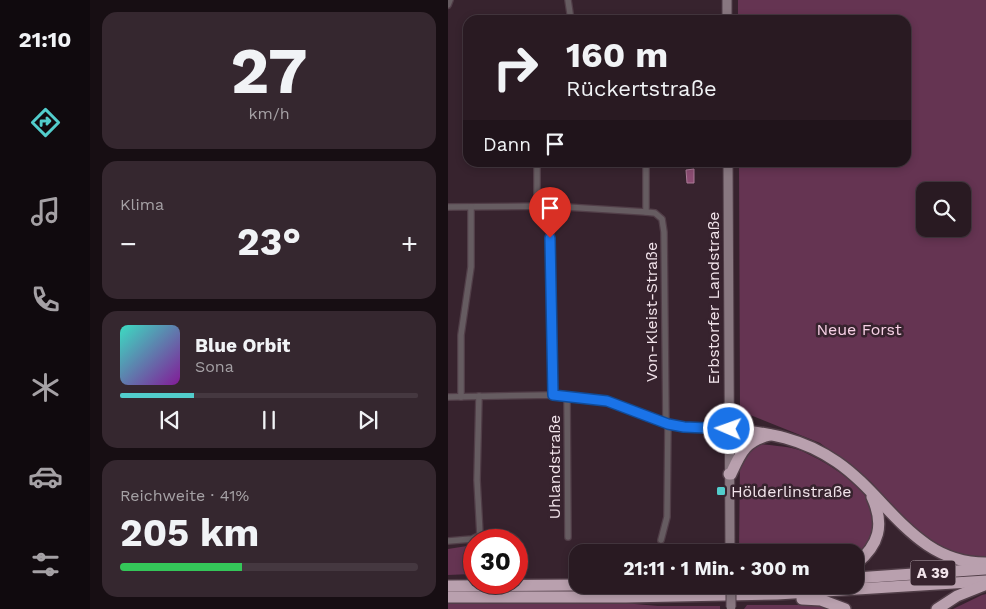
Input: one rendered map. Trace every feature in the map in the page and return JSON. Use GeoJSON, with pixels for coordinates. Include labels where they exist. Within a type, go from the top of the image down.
{"type":"FeatureCollection","features":[{"type":"Feature","properties":{"kind":"highway"},"geometry":{"type":"LineString","coordinates":[[729,429],[774,434],[808,445],[824,453],[851,472],[918,539],[946,555],[963,561],[986,563]]}},
{"type":"Feature","properties":{"kind":"highway"},"geometry":{"type":"LineString","coordinates":[[729,474],[731,474],[740,454],[746,446],[759,437],[774,434]]}},
{"type":"Feature","properties":{"kind":"highway"},"geometry":{"type":"LineString","coordinates":[[864,557],[876,542],[879,526],[878,510],[867,487]]}},
{"type":"Feature","properties":{"kind":"highway","name":"A 39"},"geometry":{"type":"LineString","coordinates":[[864,577],[986,569]]}},
{"type":"Feature","properties":{"kind":"highway"},"geometry":{"type":"LineString","coordinates":[[937,609],[957,596],[986,582]]}},
{"type":"Feature","properties":{"kind":"highway","name":"A 39"},"geometry":{"type":"LineString","coordinates":[[864,589],[986,582]]}},
{"type":"Feature","properties":{"kind":"highway"},"geometry":{"type":"LineString","coordinates":[[448,586],[569,585]]}},
{"type":"Feature","properties":{"kind":"highway"},"geometry":{"type":"LineString","coordinates":[[777,594],[778,596],[821,600],[845,609]]}},
{"type":"Feature","properties":{"kind":"highway","name":"A 39"},"geometry":{"type":"LineString","coordinates":[[448,597],[626,597],[777,594]]}},
{"type":"Feature","properties":{"kind":"street"},"geometry":{"type":"LineString","coordinates":[[448,5],[450,0]]}},
{"type":"Feature","properties":{"kind":"street"},"geometry":{"type":"LineString","coordinates":[[568,0],[570,15]]}},
{"type":"Feature","properties":{"kind":"street"},"geometry":{"type":"LineString","coordinates":[[727,0],[727,15]]}},
{"type":"Feature","properties":{"kind":"street"},"geometry":{"type":"LineString","coordinates":[[536,167],[537,206]]}},
{"type":"Feature","properties":{"kind":"street"},"geometry":{"type":"LineString","coordinates":[[448,206],[550,206],[646,212],[646,167]]}},
{"type":"Feature","properties":{"kind":"street","name":"Erbstorfer Landstraße"},"geometry":{"type":"LineString","coordinates":[[728,167],[730,544]]}},
{"type":"Feature","properties":{"kind":"street"},"geometry":{"type":"LineString","coordinates":[[550,206],[553,395]]}},
{"type":"Feature","properties":{"kind":"street"},"geometry":{"type":"LineString","coordinates":[[461,397],[461,335],[471,267],[471,207]]}},
{"type":"Feature","properties":{"kind":"street","name":"Von-Kleist-Straße"},"geometry":{"type":"LineString","coordinates":[[646,212],[655,213],[662,219],[664,232],[667,423]]}},
{"type":"Feature","properties":{"kind":"street"},"geometry":{"type":"LineString","coordinates":[[448,541],[472,539],[480,535],[478,480],[479,396]]}},
{"type":"Feature","properties":{"kind":"street"},"geometry":{"type":"LineString","coordinates":[[448,397],[567,396],[607,401],[667,423],[684,427],[729,429]]}},
{"type":"Feature","properties":{"kind":"street","name":"Uhlandstraße"},"geometry":{"type":"LineString","coordinates":[[567,396],[568,537]]}},
{"type":"Feature","properties":{"kind":"street"},"geometry":{"type":"LineString","coordinates":[[660,540],[667,517],[667,423]]}},
{"type":"Feature","properties":{"kind":"street"},"geometry":{"type":"LineString","coordinates":[[731,594],[731,608]]}},
{"type":"Feature","properties":{"kind":"green space","name":"Neue Forst"},"geometry":{"type":"Polygon","coordinates":[[[738,0],[986,0],[986,557],[964,556],[934,544],[909,525],[871,482],[820,443],[740,411],[739,167],[911,167],[911,15],[738,15],[738,0]]]}},
{"type":"Feature","properties":{"kind":"green space"},"geometry":{"type":"Polygon","coordinates":[[[760,444],[797,449],[834,468],[849,479],[869,502],[873,527],[868,544],[864,549],[864,544],[739,544],[740,459],[760,444]]]}},
{"type":"Feature","properties":{"kind":"green space"},"geometry":{"type":"Polygon","coordinates":[[[463,547],[463,574],[448,575],[448,549],[463,547]]]}},
{"type":"Feature","properties":{"kind":"green space"},"geometry":{"type":"Polygon","coordinates":[[[986,594],[986,609],[953,609],[982,595],[986,594]]]}},
{"type":"Feature","properties":{"kind":"green space"},"geometry":{"type":"Polygon","coordinates":[[[493,600],[612,602],[658,606],[720,606],[720,609],[448,609],[448,603],[493,600]]]}},
{"type":"Feature","properties":{"kind":"green space"},"geometry":{"type":"Polygon","coordinates":[[[747,605],[818,605],[829,609],[744,609],[747,605]]]}},
{"type":"Feature","properties":{"kind":"shaded area"},"geometry":{"type":"Polygon","coordinates":[[[694,169],[694,183],[687,183],[686,170],[694,169]]]}},
{"type":"Feature","properties":{"kind":"place","name":"Hölderlinstraße"},"geometry":{"type":"Point","coordinates":[721,491]}},
{"type":"Feature","properties":{"kind":"route"},"geometry":{"type":"LineString","coordinates":[[550,238],[553,395],[607,401],[668,424],[684,427],[729,429]]}}]}
